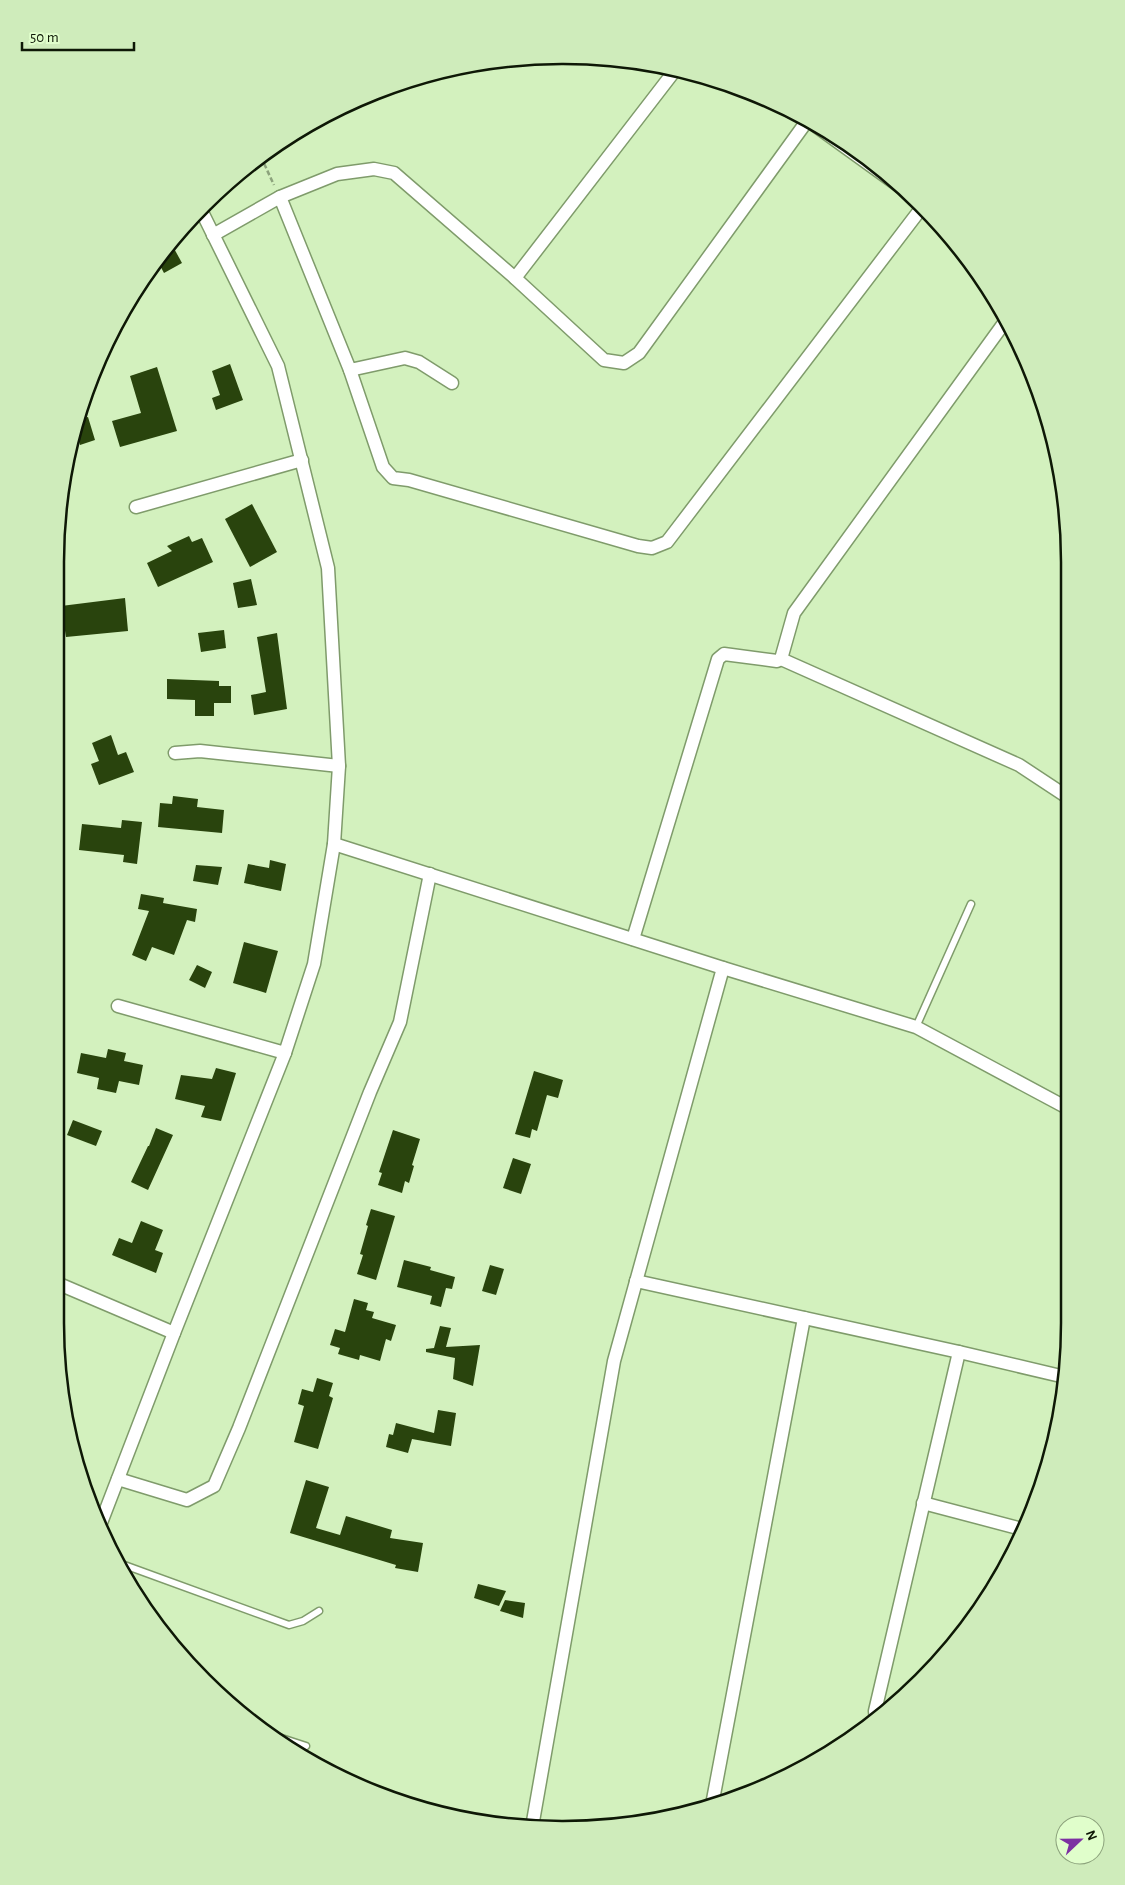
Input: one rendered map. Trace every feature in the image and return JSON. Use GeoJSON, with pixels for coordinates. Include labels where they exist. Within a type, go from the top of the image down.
{"type":"FeatureCollection","features":[{"type":"Feature","properties":{"kind":"street"},"geometry":{"type":"LineString","coordinates":[[515,278],[671,76]]}},
{"type":"Feature","properties":{"kind":"street"},"geometry":{"type":"LineString","coordinates":[[213,235],[280,197],[337,174],[374,169],[394,173],[515,278],[604,360],[624,363],[639,353],[803,126]]}},
{"type":"Feature","properties":{"kind":"street"},"geometry":{"type":"LineString","coordinates":[[280,197],[350,370],[383,467],[393,478],[409,480],[638,546],[652,548],[667,542],[918,213]]}},
{"type":"Feature","properties":{"kind":"street"},"geometry":{"type":"LineString","coordinates":[[103,1516],[285,1053],[314,964],[334,844],[339,766],[328,568],[278,366],[204,216]]}},
{"type":"Feature","properties":{"kind":"street"},"geometry":{"type":"LineString","coordinates":[[781,659],[794,613],[1001,327]]}},
{"type":"Feature","properties":{"kind":"street"},"geometry":{"type":"LineString","coordinates":[[350,370],[405,358],[419,362],[452,383]]}},
{"type":"Feature","properties":{"kind":"street"},"geometry":{"type":"LineString","coordinates":[[136,506],[302,460]]}},
{"type":"Feature","properties":{"kind":"street"},"geometry":{"type":"LineString","coordinates":[[633,940],[718,659],[724,654],[777,661],[781,659],[1020,765],[1061,793]]}},
{"type":"Feature","properties":{"kind":"street"},"geometry":{"type":"LineString","coordinates":[[175,753],[200,751],[339,766]]}},
{"type":"Feature","properties":{"kind":"street"},"geometry":{"type":"LineString","coordinates":[[334,844],[633,940],[916,1027],[1061,1105]]}},
{"type":"Feature","properties":{"kind":"street"},"geometry":{"type":"LineString","coordinates":[[118,1479],[187,1500],[214,1486],[239,1428],[370,1092],[400,1022],[430,874]]}},
{"type":"Feature","properties":{"kind":"street"},"geometry":{"type":"LineString","coordinates":[[533,1820],[614,1361],[723,968]]}},
{"type":"Feature","properties":{"kind":"street"},"geometry":{"type":"LineString","coordinates":[[118,1006],[285,1053]]}},
{"type":"Feature","properties":{"kind":"street"},"geometry":{"type":"LineString","coordinates":[[636,1282],[959,1352],[1058,1376]]}},
{"type":"Feature","properties":{"kind":"street"},"geometry":{"type":"LineString","coordinates":[[64,1286],[174,1333]]}},
{"type":"Feature","properties":{"kind":"street"},"geometry":{"type":"LineString","coordinates":[[713,1798],[804,1318]]}},
{"type":"Feature","properties":{"kind":"street"},"geometry":{"type":"LineString","coordinates":[[875,1710],[959,1352]]}},
{"type":"Feature","properties":{"kind":"street"},"geometry":{"type":"LineString","coordinates":[[923,1503],[1017,1528]]}},
{"type":"Feature","properties":{"kind":"lane"},"geometry":{"type":"LineString","coordinates":[[916,1027],[971,904]]}},
{"type":"Feature","properties":{"kind":"lane"},"geometry":{"type":"LineString","coordinates":[[128,1566],[289,1625],[303,1621],[319,1611]]}},
{"type":"Feature","properties":{"kind":"lane"},"geometry":{"type":"LineString","coordinates":[[291,1741],[306,1746]]}},
{"type":"Feature","properties":{"kind":"path"},"geometry":{"type":"LineString","coordinates":[[264,163],[280,197]]}},
{"type":"Feature","properties":{"kind":"building"},"geometry":{"type":"Polygon","coordinates":[[[175,250],[182,263],[164,273],[161,267],[175,250]]]}},
{"type":"Feature","properties":{"kind":"building"},"geometry":{"type":"Polygon","coordinates":[[[230,364],[243,400],[216,410],[212,398],[220,395],[212,371],[230,364]]]}},
{"type":"Feature","properties":{"kind":"building"},"geometry":{"type":"Polygon","coordinates":[[[157,367],[177,431],[120,447],[112,421],[141,413],[130,376],[157,367]]]}},
{"type":"Feature","properties":{"kind":"building"},"geometry":{"type":"Polygon","coordinates":[[[88,417],[95,440],[80,445],[79,441],[86,418],[88,417]]]}},
{"type":"Feature","properties":{"kind":"building"},"geometry":{"type":"Polygon","coordinates":[[[252,504],[277,552],[250,567],[225,519],[252,504]]]}},
{"type":"Feature","properties":{"kind":"building"},"geometry":{"type":"Polygon","coordinates":[[[189,536],[192,542],[202,538],[213,562],[158,587],[147,563],[172,551],[167,546],[189,536]]]}},
{"type":"Feature","properties":{"kind":"building"},"geometry":{"type":"Polygon","coordinates":[[[251,579],[257,605],[238,608],[233,583],[251,579]]]}},
{"type":"Feature","properties":{"kind":"building"},"geometry":{"type":"Polygon","coordinates":[[[125,598],[128,631],[66,637],[64,606],[125,598]]]}},
{"type":"Feature","properties":{"kind":"building"},"geometry":{"type":"Polygon","coordinates":[[[224,630],[226,648],[201,652],[198,633],[224,630]]]}},
{"type":"Feature","properties":{"kind":"building"},"geometry":{"type":"Polygon","coordinates":[[[277,633],[287,709],[254,715],[251,695],[266,692],[257,637],[277,633]]]}},
{"type":"Feature","properties":{"kind":"building"},"geometry":{"type":"Polygon","coordinates":[[[167,679],[219,681],[219,686],[231,686],[231,703],[214,703],[214,716],[195,716],[195,700],[167,699],[167,679]]]}},
{"type":"Feature","properties":{"kind":"building"},"geometry":{"type":"Polygon","coordinates":[[[111,735],[118,755],[126,752],[134,772],[99,785],[91,764],[99,761],[92,743],[111,735]]]}},
{"type":"Feature","properties":{"kind":"building"},"geometry":{"type":"Polygon","coordinates":[[[173,796],[198,799],[197,807],[224,810],[222,833],[158,827],[160,803],[172,804],[173,796]]]}},
{"type":"Feature","properties":{"kind":"building"},"geometry":{"type":"Polygon","coordinates":[[[122,820],[142,822],[137,864],[123,862],[124,855],[79,850],[82,824],[121,828],[122,820]]]}},
{"type":"Feature","properties":{"kind":"building"},"geometry":{"type":"Polygon","coordinates":[[[270,860],[286,864],[281,891],[244,883],[248,864],[269,868],[270,860]]]}},
{"type":"Feature","properties":{"kind":"building"},"geometry":{"type":"Polygon","coordinates":[[[196,865],[222,867],[218,885],[193,881],[196,865]]]}},
{"type":"Feature","properties":{"kind":"building"},"geometry":{"type":"Polygon","coordinates":[[[141,894],[164,898],[163,903],[197,909],[195,922],[187,920],[174,955],[152,947],[146,961],[132,955],[149,911],[138,909],[141,894]]]}},
{"type":"Feature","properties":{"kind":"building"},"geometry":{"type":"Polygon","coordinates":[[[244,942],[278,951],[266,993],[233,983],[244,942]]]}},
{"type":"Feature","properties":{"kind":"building"},"geometry":{"type":"Polygon","coordinates":[[[197,965],[212,972],[205,988],[189,980],[197,965]]]}},
{"type":"Feature","properties":{"kind":"building"},"geometry":{"type":"Polygon","coordinates":[[[108,1049],[126,1053],[124,1061],[143,1065],[139,1085],[119,1081],[116,1093],[97,1089],[99,1078],[77,1073],[81,1053],[106,1058],[108,1049]]]}},
{"type":"Feature","properties":{"kind":"building"},"geometry":{"type":"Polygon","coordinates":[[[216,1068],[236,1073],[221,1121],[201,1117],[205,1106],[175,1099],[181,1075],[212,1079],[216,1068]]]}},
{"type":"Feature","properties":{"kind":"building"},"geometry":{"type":"Polygon","coordinates":[[[534,1071],[563,1080],[558,1098],[547,1095],[537,1131],[532,1129],[530,1138],[515,1134],[534,1071]]]}},
{"type":"Feature","properties":{"kind":"building"},"geometry":{"type":"Polygon","coordinates":[[[73,1120],[102,1131],[96,1146],[67,1135],[73,1120]]]}},
{"type":"Feature","properties":{"kind":"building"},"geometry":{"type":"Polygon","coordinates":[[[156,1128],[173,1135],[148,1190],[131,1182],[156,1128]]]}},
{"type":"Feature","properties":{"kind":"building"},"geometry":{"type":"Polygon","coordinates":[[[393,1130],[420,1139],[409,1183],[405,1181],[402,1193],[378,1185],[382,1173],[379,1172],[393,1130]]]}},
{"type":"Feature","properties":{"kind":"building"},"geometry":{"type":"Polygon","coordinates":[[[513,1158],[531,1164],[521,1194],[503,1188],[513,1158]]]}},
{"type":"Feature","properties":{"kind":"building"},"geometry":{"type":"Polygon","coordinates":[[[371,1209],[395,1216],[376,1280],[357,1274],[363,1255],[360,1254],[371,1209]]]}},
{"type":"Feature","properties":{"kind":"building"},"geometry":{"type":"Polygon","coordinates":[[[141,1221],[163,1230],[155,1250],[163,1253],[156,1273],[112,1255],[119,1238],[132,1243],[141,1221]]]}},
{"type":"Feature","properties":{"kind":"building"},"geometry":{"type":"Polygon","coordinates":[[[404,1260],[431,1267],[430,1270],[455,1277],[452,1289],[446,1288],[441,1307],[430,1304],[432,1296],[397,1287],[404,1260]]]}},
{"type":"Feature","properties":{"kind":"building"},"geometry":{"type":"Polygon","coordinates":[[[490,1265],[504,1269],[496,1295],[482,1291],[490,1265]]]}},
{"type":"Feature","properties":{"kind":"building"},"geometry":{"type":"Polygon","coordinates":[[[354,1299],[368,1303],[366,1310],[374,1312],[372,1318],[396,1325],[391,1341],[386,1339],[380,1361],[360,1355],[359,1360],[338,1354],[340,1348],[330,1345],[335,1329],[345,1332],[354,1299]]]}},
{"type":"Feature","properties":{"kind":"building"},"geometry":{"type":"Polygon","coordinates":[[[440,1326],[451,1328],[446,1347],[480,1345],[473,1386],[453,1379],[455,1358],[426,1352],[426,1349],[434,1348],[440,1326]]]}},
{"type":"Feature","properties":{"kind":"building"},"geometry":{"type":"Polygon","coordinates":[[[317,1378],[333,1383],[329,1396],[333,1398],[318,1449],[294,1442],[304,1406],[298,1404],[302,1389],[313,1392],[317,1378]]]}},
{"type":"Feature","properties":{"kind":"building"},"geometry":{"type":"Polygon","coordinates":[[[438,1410],[456,1413],[451,1446],[412,1439],[408,1453],[386,1447],[389,1434],[393,1435],[396,1423],[434,1433],[438,1410]]]}},
{"type":"Feature","properties":{"kind":"building"},"geometry":{"type":"Polygon","coordinates":[[[306,1480],[329,1487],[316,1528],[340,1535],[346,1516],[392,1530],[390,1538],[423,1543],[418,1572],[395,1568],[396,1565],[290,1533],[306,1480]]]}},
{"type":"Feature","properties":{"kind":"building"},"geometry":{"type":"Polygon","coordinates":[[[478,1584],[506,1591],[499,1606],[474,1598],[478,1584]]]}},
{"type":"Feature","properties":{"kind":"building"},"geometry":{"type":"Polygon","coordinates":[[[505,1600],[525,1603],[523,1618],[500,1611],[505,1600]]]}}]}
